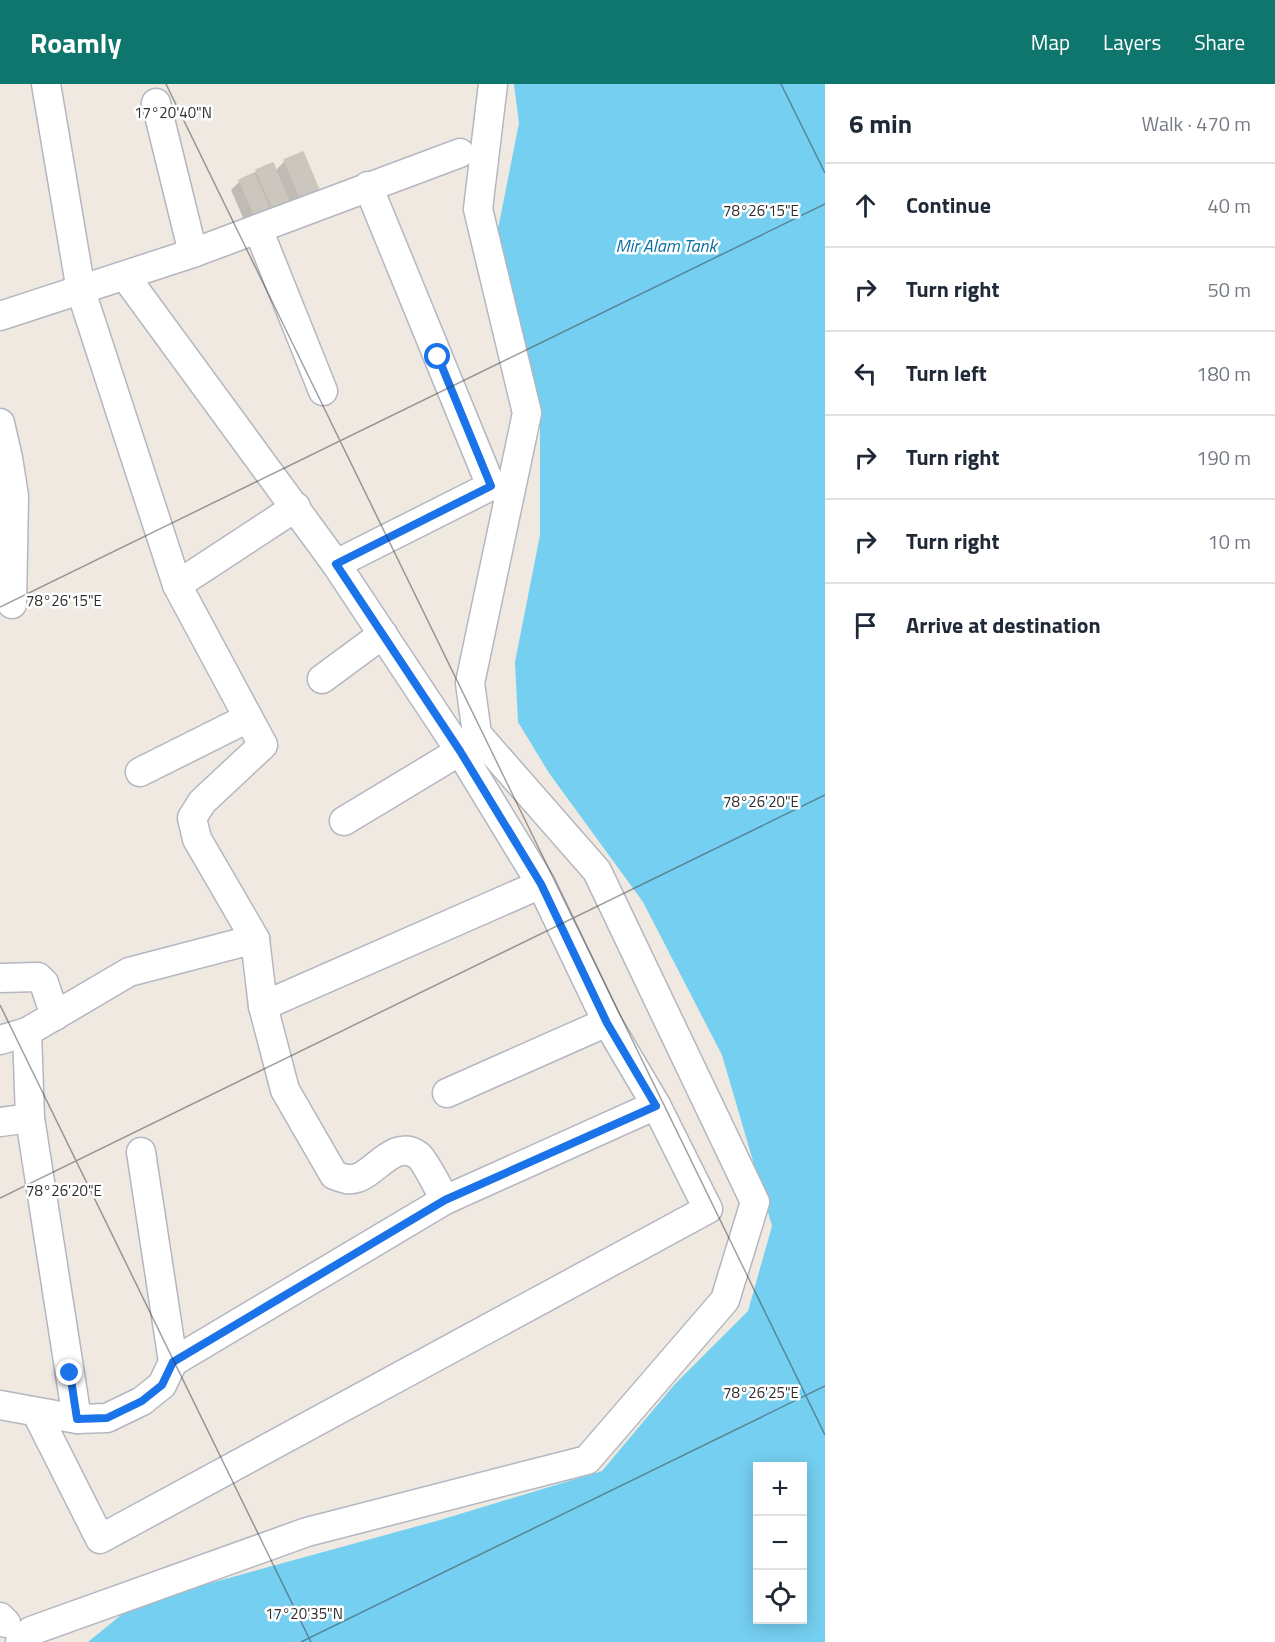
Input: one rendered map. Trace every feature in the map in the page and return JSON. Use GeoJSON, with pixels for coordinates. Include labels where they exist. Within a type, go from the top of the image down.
{"type":"FeatureCollection","features":[{"type":"Feature","properties":{"kind":"street"},"geometry":{"type":"LineString","coordinates":[[46,84],[81,291],[177,585],[263,745],[202,802],[192,818],[197,839],[255,939],[263,1006],[285,1090],[334,1175],[345,1179],[358,1178],[391,1154],[405,1151],[419,1156],[445,1200]]}},
{"type":"Feature","properties":{"kind":"street"},"geometry":{"type":"LineString","coordinates":[[9,1627],[31,1630],[307,1532],[587,1460],[725,1300],[755,1202],[597,870],[477,734],[470,683],[527,413],[478,209],[493,84]]}},
{"type":"Feature","properties":{"kind":"street"},"geometry":{"type":"LineString","coordinates":[[156,103],[193,253]]}},
{"type":"Feature","properties":{"kind":"street"},"geometry":{"type":"LineString","coordinates":[[0,316],[193,253],[460,153]]}},
{"type":"Feature","properties":{"kind":"street"},"geometry":{"type":"LineString","coordinates":[[336,564],[491,486],[368,186]]}},
{"type":"Feature","properties":{"kind":"street"},"geometry":{"type":"LineString","coordinates":[[258,229],[323,392]]}},
{"type":"Feature","properties":{"kind":"street"},"geometry":{"type":"LineString","coordinates":[[36,1412],[100,1539],[708,1209],[656,1106],[607,1023],[541,884],[460,751],[296,507],[125,276]]}},
{"type":"Feature","properties":{"kind":"street"},"geometry":{"type":"LineString","coordinates":[[0,423],[14,496],[12,604]]}},
{"type":"Feature","properties":{"kind":"street"},"geometry":{"type":"LineString","coordinates":[[177,585],[296,507]]}},
{"type":"Feature","properties":{"kind":"street"},"geometry":{"type":"LineString","coordinates":[[322,679],[383,634]]}},
{"type":"Feature","properties":{"kind":"street"},"geometry":{"type":"LineString","coordinates":[[140,772],[248,718]]}},
{"type":"Feature","properties":{"kind":"street"},"geometry":{"type":"LineString","coordinates":[[344,820],[460,751]]}},
{"type":"Feature","properties":{"kind":"street"},"geometry":{"type":"LineString","coordinates":[[263,1006],[541,884]]}},
{"type":"Feature","properties":{"kind":"street"},"geometry":{"type":"LineString","coordinates":[[77,1419],[30,1118],[13,1036],[55,1016],[129,972],[255,939]]}},
{"type":"Feature","properties":{"kind":"street"},"geometry":{"type":"LineString","coordinates":[[0,978],[38,977],[44,983],[55,1016]]}},
{"type":"Feature","properties":{"kind":"street"},"geometry":{"type":"LineString","coordinates":[[447,1093],[607,1023]]}},
{"type":"Feature","properties":{"kind":"street"},"geometry":{"type":"LineString","coordinates":[[0,1405],[77,1419],[107,1418],[142,1401],[162,1385],[173,1362],[445,1200],[656,1106]]}},
{"type":"Feature","properties":{"kind":"street"},"geometry":{"type":"LineString","coordinates":[[0,1122],[30,1118]]}},
{"type":"Feature","properties":{"kind":"street"},"geometry":{"type":"LineString","coordinates":[[141,1152],[173,1362]]}},
{"type":"Feature","properties":{"kind":"water","name":"Mir Alam Tank"},"geometry":{"type":"Polygon","coordinates":[[[514,84],[825,84],[825,1642],[88,1642],[126,1611],[207,1584],[440,1520],[602,1471],[675,1384],[748,1311],[772,1226],[722,1055],[643,902],[549,773],[518,722],[515,662],[540,535],[540,414],[498,229],[519,123],[514,84]]]}},
{"type":"Feature","properties":{"kind":"building"},"geometry":{"type":"Polygon","coordinates":[[[303,152],[319,190],[300,198],[284,160],[303,152]]]}},
{"type":"Feature","properties":{"kind":"building"},"geometry":{"type":"Polygon","coordinates":[[[273,163],[291,206],[275,213],[256,170],[273,163]]]}},
{"type":"Feature","properties":{"kind":"building"},"geometry":{"type":"Polygon","coordinates":[[[254,173],[272,215],[257,221],[239,180],[254,173]]]}},
{"type":"Feature","properties":{"kind":"route"},"geometry":{"type":"LineString","coordinates":[[70,1373],[77,1419],[107,1418],[142,1401],[162,1385],[173,1362],[445,1200],[656,1106],[607,1023],[541,884],[460,751],[336,564],[491,486],[438,357]]}}]}
